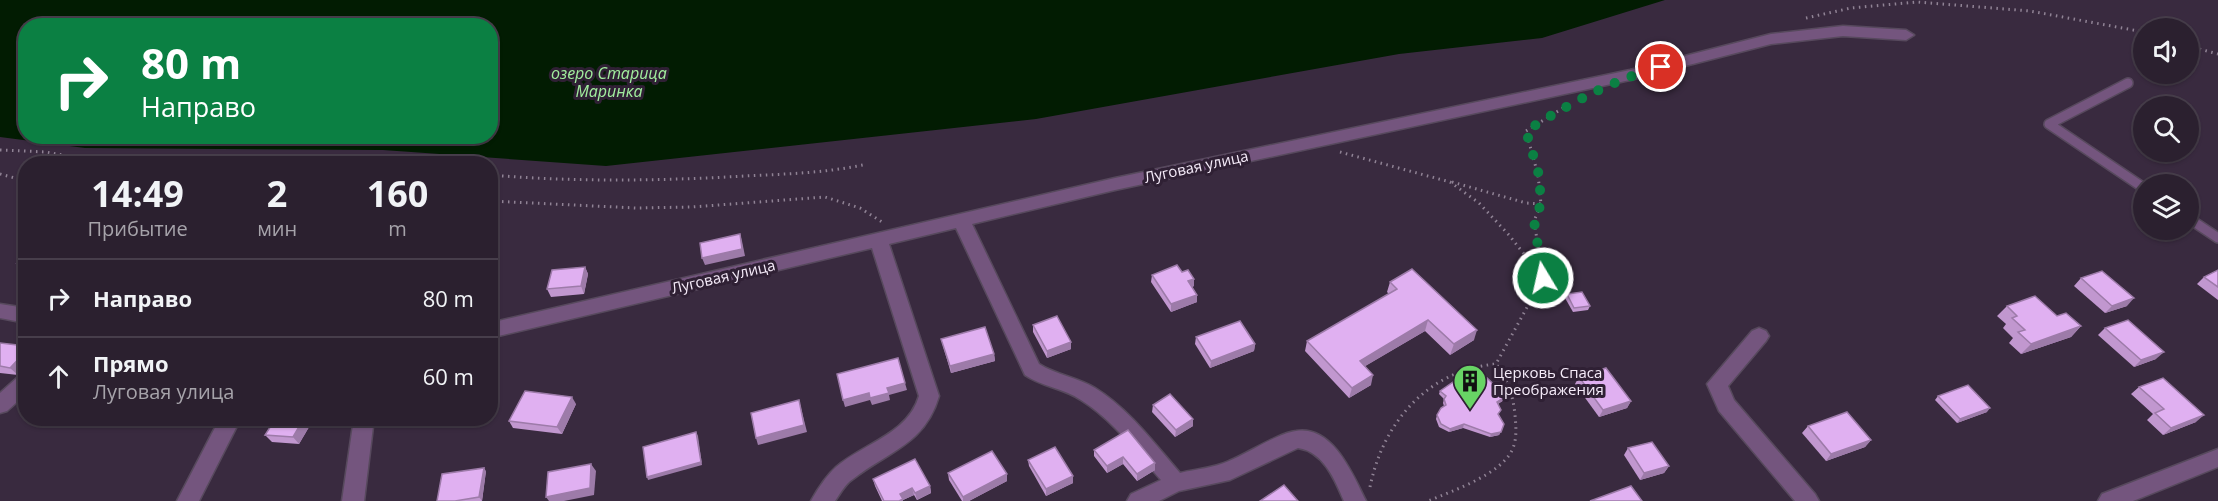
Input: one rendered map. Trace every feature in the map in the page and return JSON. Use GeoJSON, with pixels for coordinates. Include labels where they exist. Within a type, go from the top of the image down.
{"type":"FeatureCollection","features":[{"type":"Feature","properties":{"kind":"street","name":"Луговая улица"},"geometry":{"type":"LineString","coordinates":[[498,329],[1150,176],[1630,75],[1771,39],[1843,31],[1906,35]]}},
{"type":"Feature","properties":{"kind":"street"},"geometry":{"type":"LineString","coordinates":[[962,221],[1032,369],[1042,378],[1064,382],[1104,405],[1176,483]]}},
{"type":"Feature","properties":{"kind":"street"},"geometry":{"type":"LineString","coordinates":[[822,501],[843,474],[910,430],[924,413],[930,396],[899,306],[887,238]]}},
{"type":"Feature","properties":{"kind":"street"},"geometry":{"type":"LineString","coordinates":[[0,311],[18,314]]}},
{"type":"Feature","properties":{"kind":"street"},"geometry":{"type":"LineString","coordinates":[[1759,336],[1717,384],[1726,405],[1808,501]]}},
{"type":"Feature","properties":{"kind":"street"},"geometry":{"type":"LineString","coordinates":[[0,405],[18,389]]}},
{"type":"Feature","properties":{"kind":"street"},"geometry":{"type":"LineString","coordinates":[[188,501],[227,426]]}},
{"type":"Feature","properties":{"kind":"street"},"geometry":{"type":"LineString","coordinates":[[353,501],[363,426]]}},
{"type":"Feature","properties":{"kind":"street"},"geometry":{"type":"LineString","coordinates":[[1138,501],[1176,483],[1230,471],[1297,439],[1307,439],[1320,447],[1338,464],[1362,496]]}},
{"type":"Feature","properties":{"kind":"street"},"geometry":{"type":"LineString","coordinates":[[2109,501],[2218,458]]}},
{"type":"Feature","properties":{"kind":"lane"},"geometry":{"type":"LineString","coordinates":[[2128,83],[2049,124],[2133,181]]}},
{"type":"Feature","properties":{"kind":"lane"},"geometry":{"type":"LineString","coordinates":[[2199,225],[2218,238]]}},
{"type":"Feature","properties":{"kind":"path"},"geometry":{"type":"LineString","coordinates":[[1806,18],[1851,8],[1917,2],[2030,11],[2133,29]]}},
{"type":"Feature","properties":{"kind":"path"},"geometry":{"type":"LineString","coordinates":[[2199,49],[2218,54]]}},
{"type":"Feature","properties":{"kind":"path"},"geometry":{"type":"LineString","coordinates":[[1496,364],[1543,278],[1534,221],[1541,204],[1539,175],[1526,131],[1579,99]]}},
{"type":"Feature","properties":{"kind":"path"},"geometry":{"type":"LineString","coordinates":[[0,150],[46,152],[67,156]]}},
{"type":"Feature","properties":{"kind":"path"},"geometry":{"type":"LineString","coordinates":[[1336,152],[1526,203],[1541,204]]}},
{"type":"Feature","properties":{"kind":"path"},"geometry":{"type":"LineString","coordinates":[[498,176],[550,180],[666,181],[836,171],[867,164]]}},
{"type":"Feature","properties":{"kind":"path"},"geometry":{"type":"LineString","coordinates":[[0,174],[18,179]]}},
{"type":"Feature","properties":{"kind":"path"},"geometry":{"type":"LineString","coordinates":[[1450,182],[1479,203],[1509,235],[1543,278]]}},
{"type":"Feature","properties":{"kind":"path"},"geometry":{"type":"LineString","coordinates":[[498,201],[636,208],[692,207],[825,197],[860,208],[883,223],[887,238]]}},
{"type":"Feature","properties":{"kind":"path"},"geometry":{"type":"LineString","coordinates":[[1362,496],[1371,469],[1397,420],[1404,412],[1436,381],[1457,370],[1481,363],[1496,364],[1510,380],[1516,436],[1511,454],[1498,466],[1428,501]]}},
{"type":"Feature","properties":{"kind":"water","name":"озеро Старица Маринка"},"geometry":{"type":"Polygon","coordinates":[[[0,0],[1665,0],[1542,38],[1399,54],[1036,119],[606,166],[498,158],[498,156],[383,150],[85,148],[54,144],[498,144],[498,18],[18,18],[18,139],[0,137],[0,0]]]}},
{"type":"Feature","properties":{"kind":"building"},"geometry":{"type":"Polygon","coordinates":[[[740,234],[742,249],[702,258],[700,243],[740,234]]]}},
{"type":"Feature","properties":{"kind":"building"},"geometry":{"type":"Polygon","coordinates":[[[1177,265],[1182,272],[1188,270],[1194,279],[1188,281],[1197,295],[1171,304],[1152,275],[1177,265]]]}},
{"type":"Feature","properties":{"kind":"building"},"geometry":{"type":"Polygon","coordinates":[[[585,267],[581,286],[547,289],[552,270],[585,267]]]}},
{"type":"Feature","properties":{"kind":"building"},"geometry":{"type":"Polygon","coordinates":[[[1412,269],[1477,330],[1454,344],[1428,320],[1360,361],[1373,375],[1352,388],[1307,341],[1397,289],[1390,282],[1412,269]]]}},
{"type":"Feature","properties":{"kind":"building"},"geometry":{"type":"Polygon","coordinates":[[[2218,270],[2218,287],[2204,277],[2218,270]]]}},
{"type":"Feature","properties":{"kind":"building"},"geometry":{"type":"Polygon","coordinates":[[[2102,271],[2134,298],[2112,306],[2081,278],[2102,271]]]}},
{"type":"Feature","properties":{"kind":"building"},"geometry":{"type":"Polygon","coordinates":[[[1582,292],[1590,306],[1574,308],[1567,294],[1582,292]]]}},
{"type":"Feature","properties":{"kind":"building"},"geometry":{"type":"Polygon","coordinates":[[[2035,296],[2057,316],[2066,313],[2081,326],[2031,344],[2018,332],[2025,330],[2012,318],[2017,316],[2007,306],[2035,296]]]}},
{"type":"Feature","properties":{"kind":"building"},"geometry":{"type":"Polygon","coordinates":[[[1057,316],[1071,342],[1047,351],[1033,325],[1057,316]]]}},
{"type":"Feature","properties":{"kind":"building"},"geometry":{"type":"Polygon","coordinates":[[[2128,320],[2164,352],[2141,360],[2105,328],[2128,320]]]}},
{"type":"Feature","properties":{"kind":"building"},"geometry":{"type":"Polygon","coordinates":[[[1240,321],[1255,344],[1211,361],[1196,337],[1240,321]]]}},
{"type":"Feature","properties":{"kind":"building"},"geometry":{"type":"Polygon","coordinates":[[[985,327],[994,354],[950,366],[941,339],[985,327]]]}},
{"type":"Feature","properties":{"kind":"building"},"geometry":{"type":"Polygon","coordinates":[[[0,343],[18,345],[18,360],[10,368],[0,366],[0,343]]]}},
{"type":"Feature","properties":{"kind":"building"},"geometry":{"type":"Polygon","coordinates":[[[898,358],[905,383],[887,388],[889,393],[870,398],[869,393],[843,400],[837,374],[898,358]]]}},
{"type":"Feature","properties":{"kind":"building"},"geometry":{"type":"Polygon","coordinates":[[[1606,368],[1631,401],[1603,410],[1579,377],[1606,368]]]}},
{"type":"Feature","properties":{"kind":"building","name":"Церковь Спаса Преображения"},"geometry":{"type":"Polygon","coordinates":[[[1459,378],[1465,384],[1478,384],[1487,378],[1506,396],[1497,402],[1501,410],[1498,414],[1504,424],[1501,432],[1491,434],[1464,424],[1450,429],[1441,424],[1437,415],[1446,405],[1444,399],[1446,396],[1440,391],[1459,378]]]}},
{"type":"Feature","properties":{"kind":"building"},"geometry":{"type":"Polygon","coordinates":[[[2163,378],[2204,415],[2171,428],[2155,413],[2164,409],[2139,387],[2163,378]]]}},
{"type":"Feature","properties":{"kind":"building"},"geometry":{"type":"Polygon","coordinates":[[[1968,385],[1990,408],[1960,419],[1938,396],[1968,385]]]}},
{"type":"Feature","properties":{"kind":"building"},"geometry":{"type":"Polygon","coordinates":[[[525,391],[572,397],[557,427],[509,421],[525,391]]]}},
{"type":"Feature","properties":{"kind":"building"},"geometry":{"type":"Polygon","coordinates":[[[1170,394],[1193,419],[1176,430],[1153,405],[1170,394]]]}},
{"type":"Feature","properties":{"kind":"building"},"geometry":{"type":"Polygon","coordinates":[[[799,400],[804,425],[756,438],[751,413],[799,400]]]}},
{"type":"Feature","properties":{"kind":"building"},"geometry":{"type":"Polygon","coordinates":[[[1847,412],[1871,440],[1831,454],[1808,426],[1847,412]]]}},
{"type":"Feature","properties":{"kind":"building"},"geometry":{"type":"Polygon","coordinates":[[[271,426],[299,426],[293,437],[265,435],[271,426]]]}},
{"type":"Feature","properties":{"kind":"building"},"geometry":{"type":"Polygon","coordinates":[[[1128,430],[1155,463],[1137,474],[1123,457],[1107,466],[1094,450],[1128,430]]]}},
{"type":"Feature","properties":{"kind":"building"},"geometry":{"type":"Polygon","coordinates":[[[696,432],[701,462],[647,477],[643,447],[696,432]]]}},
{"type":"Feature","properties":{"kind":"building"},"geometry":{"type":"Polygon","coordinates":[[[1652,442],[1669,466],[1644,473],[1628,448],[1652,442]]]}},
{"type":"Feature","properties":{"kind":"building"},"geometry":{"type":"Polygon","coordinates":[[[1055,447],[1073,476],[1046,489],[1028,460],[1055,447]]]}},
{"type":"Feature","properties":{"kind":"building"},"geometry":{"type":"Polygon","coordinates":[[[992,451],[1007,474],[963,497],[948,473],[992,451]]]}},
{"type":"Feature","properties":{"kind":"building"},"geometry":{"type":"Polygon","coordinates":[[[915,459],[930,486],[915,493],[912,488],[900,494],[903,499],[899,501],[884,501],[873,479],[915,459]]]}},
{"type":"Feature","properties":{"kind":"building"},"geometry":{"type":"Polygon","coordinates":[[[591,464],[590,488],[546,497],[548,472],[591,464]]]}},
{"type":"Feature","properties":{"kind":"building"},"geometry":{"type":"Polygon","coordinates":[[[484,468],[479,497],[437,501],[442,474],[484,468]]]}},
{"type":"Feature","properties":{"kind":"building"},"geometry":{"type":"Polygon","coordinates":[[[1284,485],[1298,501],[1260,501],[1284,485]]]}},
{"type":"Feature","properties":{"kind":"building"},"geometry":{"type":"Polygon","coordinates":[[[1631,486],[1642,501],[1590,501],[1631,486]]]}},
{"type":"Feature","properties":{"kind":"place","name":"Церковь Спаса Преображения"},"geometry":{"type":"Point","coordinates":[1470,410]}},
{"type":"Feature","properties":{"kind":"route"},"geometry":{"type":"LineString","coordinates":[[1543,278],[1534,221],[1541,204],[1539,175],[1526,131],[1569,104],[1630,75],[1661,67]]}}]}
